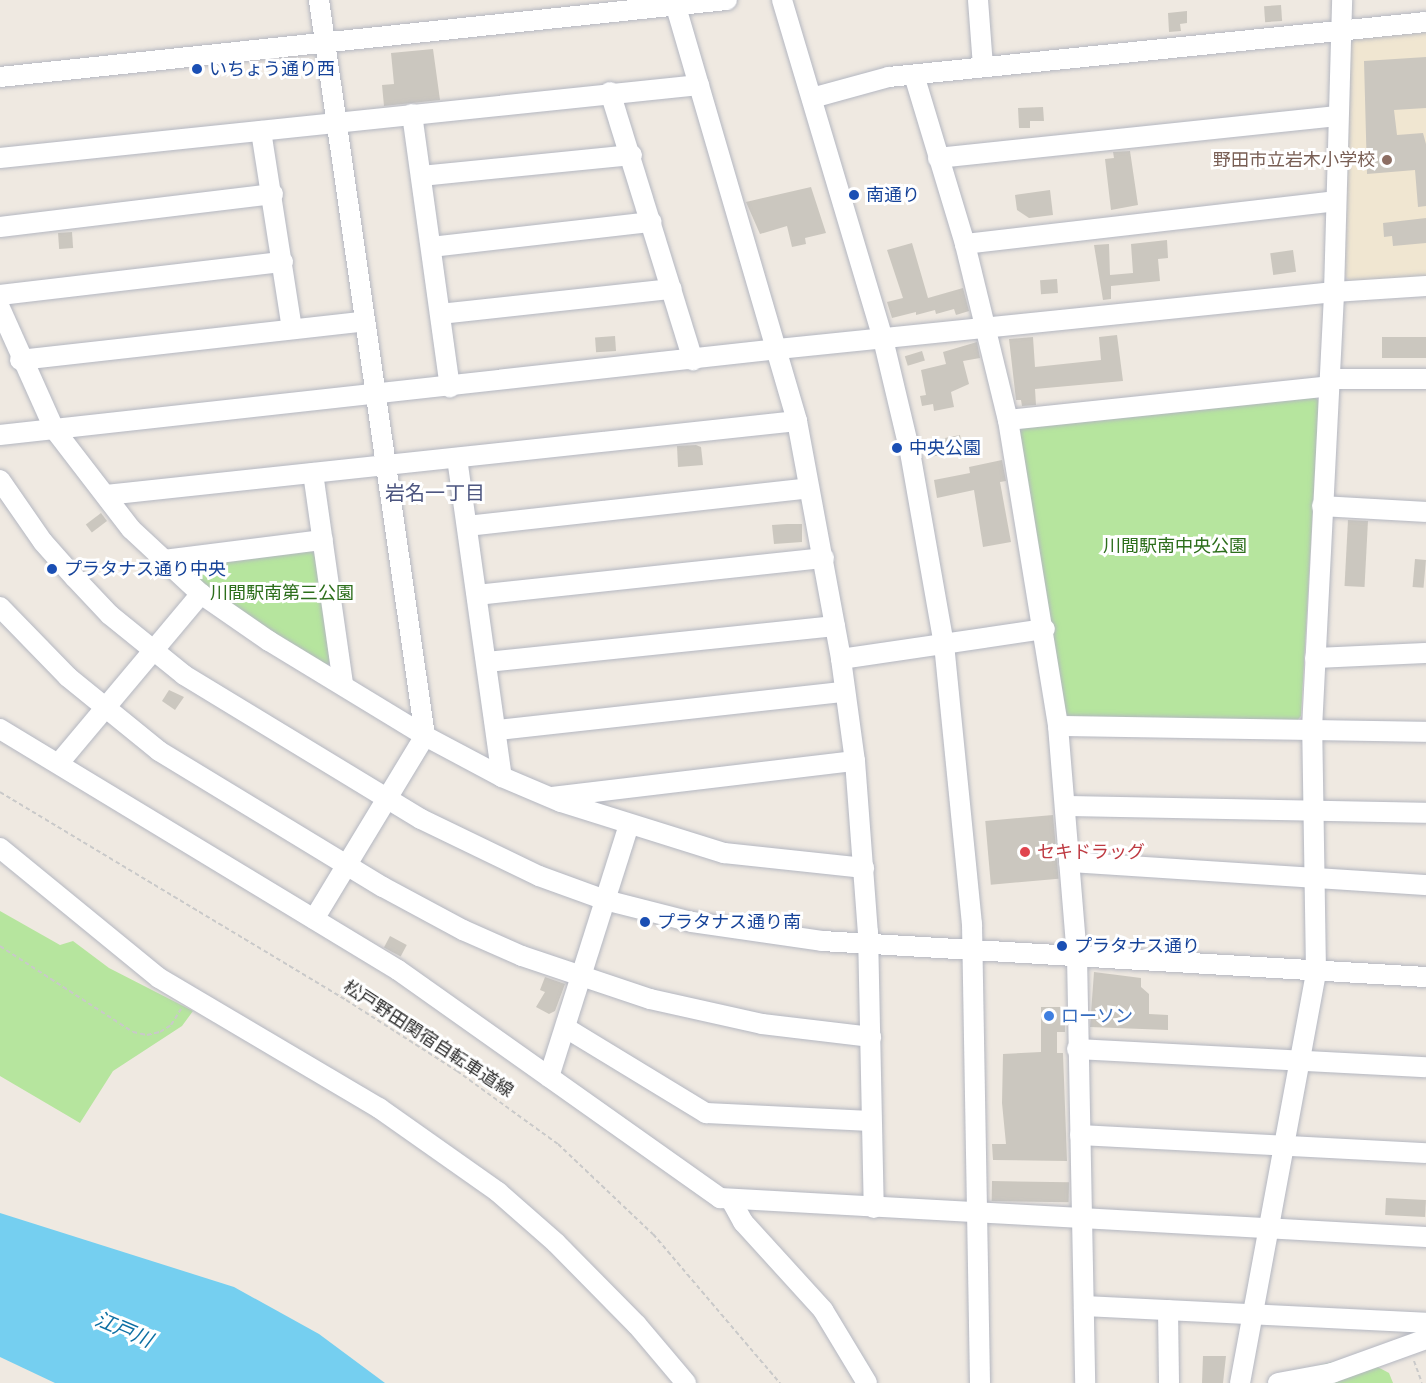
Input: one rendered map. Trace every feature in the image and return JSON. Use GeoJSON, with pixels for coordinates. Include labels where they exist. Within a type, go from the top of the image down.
{"type":"FeatureCollection","features":[{"type":"Feature","properties":{"kind":"street"},"geometry":{"type":"LineString","coordinates":[[314,919],[425,736],[373,395],[365,321],[319,0]]}},
{"type":"Feature","properties":{"kind":"street"},"geometry":{"type":"LineString","coordinates":[[0,77],[325,45],[675,2],[727,0]]}},
{"type":"Feature","properties":{"kind":"street"},"geometry":{"type":"LineString","coordinates":[[782,0],[883,339],[910,452],[944,644],[973,951],[980,1383]]}},
{"type":"Feature","properties":{"kind":"street"},"geometry":{"type":"LineString","coordinates":[[978,0],[983,67]]}},
{"type":"Feature","properties":{"kind":"street"},"geometry":{"type":"LineString","coordinates":[[1240,1383],[1283,1144],[1302,1059],[1316,971],[1312,729],[1334,292],[1337,116],[1342,0]]}},
{"type":"Feature","properties":{"kind":"street"},"geometry":{"type":"LineString","coordinates":[[675,2],[778,349],[796,421],[824,558],[841,658],[855,761],[864,868],[871,1037],[874,1208]]}},
{"type":"Feature","properties":{"kind":"street"},"geometry":{"type":"LineString","coordinates":[[812,98],[871,81],[914,75],[1426,22]]}},
{"type":"Feature","properties":{"kind":"street"},"geometry":{"type":"LineString","coordinates":[[914,75],[965,244],[987,329],[1008,420],[1046,629],[1058,726],[1077,956],[1085,1383]]}},
{"type":"Feature","properties":{"kind":"street"},"geometry":{"type":"LineString","coordinates":[[0,158],[610,92],[699,85]]}},
{"type":"Feature","properties":{"kind":"street"},"geometry":{"type":"LineString","coordinates":[[610,92],[632,155],[693,360]]}},
{"type":"Feature","properties":{"kind":"street"},"geometry":{"type":"LineString","coordinates":[[412,114],[450,387]]}},
{"type":"Feature","properties":{"kind":"street"},"geometry":{"type":"LineString","coordinates":[[938,158],[1337,116]]}},
{"type":"Feature","properties":{"kind":"street"},"geometry":{"type":"LineString","coordinates":[[261,131],[273,194],[292,329]]}},
{"type":"Feature","properties":{"kind":"street"},"geometry":{"type":"LineString","coordinates":[[421,176],[632,155]]}},
{"type":"Feature","properties":{"kind":"street"},"geometry":{"type":"LineString","coordinates":[[0,227],[273,194]]}},
{"type":"Feature","properties":{"kind":"street"},"geometry":{"type":"LineString","coordinates":[[965,244],[1336,201]]}},
{"type":"Feature","properties":{"kind":"street"},"geometry":{"type":"LineString","coordinates":[[431,247],[652,222]]}},
{"type":"Feature","properties":{"kind":"street"},"geometry":{"type":"LineString","coordinates":[[0,295],[283,262]]}},
{"type":"Feature","properties":{"kind":"street"},"geometry":{"type":"LineString","coordinates":[[0,435],[778,349],[1334,292],[1426,286]]}},
{"type":"Feature","properties":{"kind":"street"},"geometry":{"type":"LineString","coordinates":[[440,314],[672,289]]}},
{"type":"Feature","properties":{"kind":"street"},"geometry":{"type":"LineString","coordinates":[[0,308],[20,360],[54,429],[131,529],[201,594],[425,736],[502,777],[550,797],[629,825],[724,853],[864,868]]}},
{"type":"Feature","properties":{"kind":"street"},"geometry":{"type":"LineString","coordinates":[[20,360],[365,321]]}},
{"type":"Feature","properties":{"kind":"street"},"geometry":{"type":"LineString","coordinates":[[1008,420],[1330,383],[1426,379]]}},
{"type":"Feature","properties":{"kind":"street"},"geometry":{"type":"LineString","coordinates":[[106,495],[796,421]]}},
{"type":"Feature","properties":{"kind":"street"},"geometry":{"type":"LineString","coordinates":[[457,458],[498,730],[502,777]]}},
{"type":"Feature","properties":{"kind":"street"},"geometry":{"type":"LineString","coordinates":[[313,473],[343,685]]}},
{"type":"Feature","properties":{"kind":"street"},"geometry":{"type":"LineString","coordinates":[[0,480],[43,542],[75,578],[154,652],[227,703],[386,800],[497,858],[605,900],[738,931],[868,944],[1426,977]]}},
{"type":"Feature","properties":{"kind":"street"},"geometry":{"type":"LineString","coordinates":[[467,526],[809,488]]}},
{"type":"Feature","properties":{"kind":"street"},"geometry":{"type":"LineString","coordinates":[[1322,506],[1426,512]]}},
{"type":"Feature","properties":{"kind":"street"},"geometry":{"type":"LineString","coordinates":[[164,560],[323,540]]}},
{"type":"Feature","properties":{"kind":"street"},"geometry":{"type":"LineString","coordinates":[[477,595],[824,558]]}},
{"type":"Feature","properties":{"kind":"street"},"geometry":{"type":"LineString","coordinates":[[58,763],[201,594]]}},
{"type":"Feature","properties":{"kind":"street"},"geometry":{"type":"LineString","coordinates":[[0,607],[33,644],[104,709],[159,751],[347,865],[463,930],[581,977],[718,1016],[794,1030],[871,1037]]}},
{"type":"Feature","properties":{"kind":"street"},"geometry":{"type":"LineString","coordinates":[[487,662],[835,626]]}},
{"type":"Feature","properties":{"kind":"street"},"geometry":{"type":"LineString","coordinates":[[841,658],[1046,629]]}},
{"type":"Feature","properties":{"kind":"street"},"geometry":{"type":"LineString","coordinates":[[1315,658],[1426,653]]}},
{"type":"Feature","properties":{"kind":"street"},"geometry":{"type":"LineString","coordinates":[[498,730],[844,692]]}},
{"type":"Feature","properties":{"kind":"street"},"geometry":{"type":"LineString","coordinates":[[1058,726],[1426,732]]}},
{"type":"Feature","properties":{"kind":"street"},"geometry":{"type":"LineString","coordinates":[[0,729],[398,970],[713,1194],[732,1202],[1426,1237]]}},
{"type":"Feature","properties":{"kind":"street"},"geometry":{"type":"LineString","coordinates":[[550,797],[855,761]]}},
{"type":"Feature","properties":{"kind":"street"},"geometry":{"type":"LineString","coordinates":[[1065,806],[1426,813]]}},
{"type":"Feature","properties":{"kind":"street"},"geometry":{"type":"LineString","coordinates":[[549,1077],[629,825]]}},
{"type":"Feature","properties":{"kind":"street"},"geometry":{"type":"LineString","coordinates":[[0,849],[159,978],[379,1108],[465,1168],[556,1243],[638,1325],[686,1383]]}},
{"type":"Feature","properties":{"kind":"street"},"geometry":{"type":"LineString","coordinates":[[1069,862],[1426,885]]}},
{"type":"Feature","properties":{"kind":"street"},"geometry":{"type":"LineString","coordinates":[[566,1028],[705,1113],[871,1121]]}},
{"type":"Feature","properties":{"kind":"street"},"geometry":{"type":"LineString","coordinates":[[1077,1049],[1426,1067]]}},
{"type":"Feature","properties":{"kind":"street"},"geometry":{"type":"LineString","coordinates":[[1080,1135],[1426,1153]]}},
{"type":"Feature","properties":{"kind":"street"},"geometry":{"type":"LineString","coordinates":[[732,1202],[743,1222],[823,1310],[867,1383]]}},
{"type":"Feature","properties":{"kind":"street"},"geometry":{"type":"LineString","coordinates":[[1084,1306],[1426,1323]]}},
{"type":"Feature","properties":{"kind":"street"},"geometry":{"type":"LineString","coordinates":[[1168,1310],[1169,1383]]}},
{"type":"Feature","properties":{"kind":"street"},"geometry":{"type":"LineString","coordinates":[[1278,1383],[1332,1373],[1417,1343]]}},
{"type":"Feature","properties":{"kind":"path","name":"松戸野田関宿自転車道線"},"geometry":{"type":"LineString","coordinates":[[0,792],[346,1000],[457,1071],[558,1144],[653,1234],[780,1383]]}},
{"type":"Feature","properties":{"kind":"path"},"geometry":{"type":"LineString","coordinates":[[0,946],[133,1032],[147,1035],[171,1025],[187,996]]}},
{"type":"Feature","properties":{"kind":"path"},"geometry":{"type":"LineString","coordinates":[[1417,1343],[1422,1383]]}},
{"type":"Feature","properties":{"kind":"shaded area","name":"野田市立岩木小学校"},"geometry":{"type":"Polygon","coordinates":[[[1426,29],[1426,277],[1351,281],[1345,276],[1351,44],[1356,36],[1426,29]]]}},
{"type":"Feature","properties":{"kind":"green space","name":"川間駅南中央公園"},"geometry":{"type":"Polygon","coordinates":[[[1312,395],[1319,401],[1301,716],[1295,723],[1072,720],[1063,711],[1017,433],[1023,424],[1312,395]]]}},
{"type":"Feature","properties":{"kind":"green space","name":"川間駅南第三公園"},"geometry":{"type":"Polygon","coordinates":[[[311,550],[318,555],[332,661],[325,667],[185,573],[189,562],[311,550]]]}},
{"type":"Feature","properties":{"kind":"green space"},"geometry":{"type":"Polygon","coordinates":[[[0,911],[60,945],[73,941],[109,968],[193,1011],[182,1026],[113,1071],[80,1123],[0,1076],[0,911]]]}},
{"type":"Feature","properties":{"kind":"green space"},"geometry":{"type":"Polygon","coordinates":[[[1357,1356],[1389,1373],[1393,1383],[1268,1383],[1271,1377],[1357,1356]]]}},
{"type":"Feature","properties":{"kind":"water","name":"江戸川"},"geometry":{"type":"Polygon","coordinates":[[[0,1213],[234,1287],[319,1334],[385,1383],[55,1383],[0,1357],[0,1213]]]}},
{"type":"Feature","properties":{"kind":"building"},"geometry":{"type":"Polygon","coordinates":[[[1281,5],[1282,21],[1265,22],[1264,6],[1281,5]]]}},
{"type":"Feature","properties":{"kind":"building"},"geometry":{"type":"Polygon","coordinates":[[[1187,11],[1187,23],[1180,24],[1181,31],[1169,32],[1168,13],[1187,11]]]}},
{"type":"Feature","properties":{"kind":"building"},"geometry":{"type":"Polygon","coordinates":[[[433,49],[440,100],[384,106],[382,85],[394,84],[391,53],[433,49]]]}},
{"type":"Feature","properties":{"kind":"building"},"geometry":{"type":"Polygon","coordinates":[[[1426,57],[1426,108],[1394,110],[1397,135],[1423,133],[1426,144],[1426,206],[1418,207],[1415,170],[1367,174],[1364,61],[1426,57]]]}},
{"type":"Feature","properties":{"kind":"building"},"geometry":{"type":"Polygon","coordinates":[[[1043,107],[1044,121],[1030,121],[1030,128],[1019,128],[1018,108],[1043,107]]]}},
{"type":"Feature","properties":{"kind":"building"},"geometry":{"type":"Polygon","coordinates":[[[1130,151],[1138,205],[1111,210],[1105,159],[1114,158],[1113,152],[1130,151]]]}},
{"type":"Feature","properties":{"kind":"building"},"geometry":{"type":"Polygon","coordinates":[[[811,187],[826,233],[805,238],[806,244],[792,247],[787,226],[760,234],[746,202],[811,187]]]}},
{"type":"Feature","properties":{"kind":"building"},"geometry":{"type":"Polygon","coordinates":[[[1050,190],[1053,215],[1029,218],[1017,210],[1015,195],[1050,190]]]}},
{"type":"Feature","properties":{"kind":"building"},"geometry":{"type":"Polygon","coordinates":[[[1426,218],[1426,243],[1393,246],[1392,236],[1384,237],[1383,223],[1426,218]]]}},
{"type":"Feature","properties":{"kind":"building"},"geometry":{"type":"Polygon","coordinates":[[[72,232],[73,248],[59,249],[58,233],[72,232]]]}},
{"type":"Feature","properties":{"kind":"building"},"geometry":{"type":"Polygon","coordinates":[[[1167,240],[1168,258],[1158,259],[1160,281],[1111,286],[1111,299],[1103,300],[1094,245],[1109,244],[1110,275],[1133,273],[1131,244],[1167,240]]]}},
{"type":"Feature","properties":{"kind":"building"},"geometry":{"type":"Polygon","coordinates":[[[912,243],[928,298],[963,288],[969,311],[956,315],[954,309],[936,314],[935,310],[892,318],[887,302],[903,298],[887,250],[912,243]]]}},
{"type":"Feature","properties":{"kind":"building"},"geometry":{"type":"Polygon","coordinates":[[[1293,250],[1296,272],[1273,275],[1270,253],[1293,250]]]}},
{"type":"Feature","properties":{"kind":"building"},"geometry":{"type":"Polygon","coordinates":[[[1057,279],[1058,293],[1041,294],[1040,280],[1057,279]]]}},
{"type":"Feature","properties":{"kind":"building"},"geometry":{"type":"Polygon","coordinates":[[[1117,335],[1123,381],[1035,389],[1036,405],[1022,406],[1021,400],[1016,400],[1009,339],[1033,337],[1035,367],[1101,360],[1099,337],[1117,335]]]}},
{"type":"Feature","properties":{"kind":"building"},"geometry":{"type":"Polygon","coordinates":[[[615,336],[616,351],[596,352],[595,337],[615,336]]]}},
{"type":"Feature","properties":{"kind":"building"},"geometry":{"type":"Polygon","coordinates":[[[1382,337],[1426,337],[1426,358],[1382,358],[1382,337]]]}},
{"type":"Feature","properties":{"kind":"building"},"geometry":{"type":"Polygon","coordinates":[[[977,342],[980,358],[963,361],[969,384],[951,392],[954,407],[934,411],[933,404],[922,406],[920,396],[926,395],[921,370],[946,364],[943,352],[977,342]]]}},
{"type":"Feature","properties":{"kind":"building"},"geometry":{"type":"Polygon","coordinates":[[[922,351],[925,361],[908,366],[905,356],[922,351]]]}},
{"type":"Feature","properties":{"kind":"building"},"geometry":{"type":"Polygon","coordinates":[[[960,435],[963,451],[933,457],[930,441],[960,435]]]}},
{"type":"Feature","properties":{"kind":"building"},"geometry":{"type":"Polygon","coordinates":[[[677,446],[701,447],[703,465],[678,467],[677,446]]]}},
{"type":"Feature","properties":{"kind":"building"},"geometry":{"type":"Polygon","coordinates":[[[1002,460],[1006,481],[1000,482],[1011,542],[983,547],[974,490],[937,498],[934,480],[970,473],[969,467],[1002,460]]]}},
{"type":"Feature","properties":{"kind":"building"},"geometry":{"type":"Polygon","coordinates":[[[101,513],[107,521],[92,532],[86,524],[101,513]]]}},
{"type":"Feature","properties":{"kind":"building"},"geometry":{"type":"Polygon","coordinates":[[[1348,520],[1368,521],[1365,587],[1345,586],[1348,520]]]}},
{"type":"Feature","properties":{"kind":"building"},"geometry":{"type":"Polygon","coordinates":[[[802,524],[802,542],[774,544],[772,525],[802,524]]]}},
{"type":"Feature","properties":{"kind":"building"},"geometry":{"type":"Polygon","coordinates":[[[1415,559],[1426,560],[1424,588],[1413,587],[1415,559]]]}},
{"type":"Feature","properties":{"kind":"building"},"geometry":{"type":"Polygon","coordinates":[[[169,690],[184,697],[175,710],[162,701],[169,690]]]}},
{"type":"Feature","properties":{"kind":"building"},"geometry":{"type":"Polygon","coordinates":[[[1053,815],[1059,879],[991,885],[985,821],[1053,815]]]}},
{"type":"Feature","properties":{"kind":"building"},"geometry":{"type":"Polygon","coordinates":[[[390,936],[407,945],[401,956],[384,947],[390,936]]]}},
{"type":"Feature","properties":{"kind":"building"},"geometry":{"type":"Polygon","coordinates":[[[1094,972],[1141,978],[1141,987],[1149,994],[1149,1014],[1168,1015],[1168,1030],[1090,1027],[1094,972]]]}},
{"type":"Feature","properties":{"kind":"building"},"geometry":{"type":"Polygon","coordinates":[[[545,977],[565,984],[555,1011],[549,1014],[536,1007],[545,992],[540,990],[545,977]]]}},
{"type":"Feature","properties":{"kind":"building"},"geometry":{"type":"Polygon","coordinates":[[[1041,1007],[1065,1007],[1065,1032],[1057,1032],[1057,1053],[1063,1053],[1067,1161],[993,1160],[992,1144],[1006,1144],[1002,1103],[1003,1054],[1041,1052],[1041,1007]]]}},
{"type":"Feature","properties":{"kind":"building"},"geometry":{"type":"Polygon","coordinates":[[[992,1181],[1069,1182],[1069,1202],[992,1201],[992,1181]]]}},
{"type":"Feature","properties":{"kind":"building"},"geometry":{"type":"Polygon","coordinates":[[[1386,1198],[1426,1200],[1425,1217],[1385,1215],[1386,1198]]]}},
{"type":"Feature","properties":{"kind":"building"},"geometry":{"type":"Polygon","coordinates":[[[1203,1356],[1226,1356],[1223,1383],[1202,1383],[1203,1356]]]}},
{"type":"Feature","properties":{"kind":"place","name":"いちょう通り西"},"geometry":{"type":"Point","coordinates":[197,69]}},
{"type":"Feature","properties":{"kind":"place","name":"野田市立岩木小学校"},"geometry":{"type":"Point","coordinates":[1387,160]}},
{"type":"Feature","properties":{"kind":"place","name":"南通り"},"geometry":{"type":"Point","coordinates":[854,195]}},
{"type":"Feature","properties":{"kind":"place","name":"中央公園"},"geometry":{"type":"Point","coordinates":[897,448]}},
{"type":"Feature","properties":{"kind":"place","name":"プラタナス通り中央"},"geometry":{"type":"Point","coordinates":[52,569]}},
{"type":"Feature","properties":{"kind":"place","name":"セキドラッグ"},"geometry":{"type":"Point","coordinates":[1025,852]}},
{"type":"Feature","properties":{"kind":"place","name":"プラタナス通り南"},"geometry":{"type":"Point","coordinates":[645,922]}},
{"type":"Feature","properties":{"kind":"place","name":"プラタナス通り"},"geometry":{"type":"Point","coordinates":[1062,946]}},
{"type":"Feature","properties":{"kind":"place","name":"ローソン"},"geometry":{"type":"Point","coordinates":[1049,1016]}},
{"type":"Feature","properties":{"kind":"district","name":"岩名一丁目"},"geometry":{"type":"Point","coordinates":[435,492]}}]}
